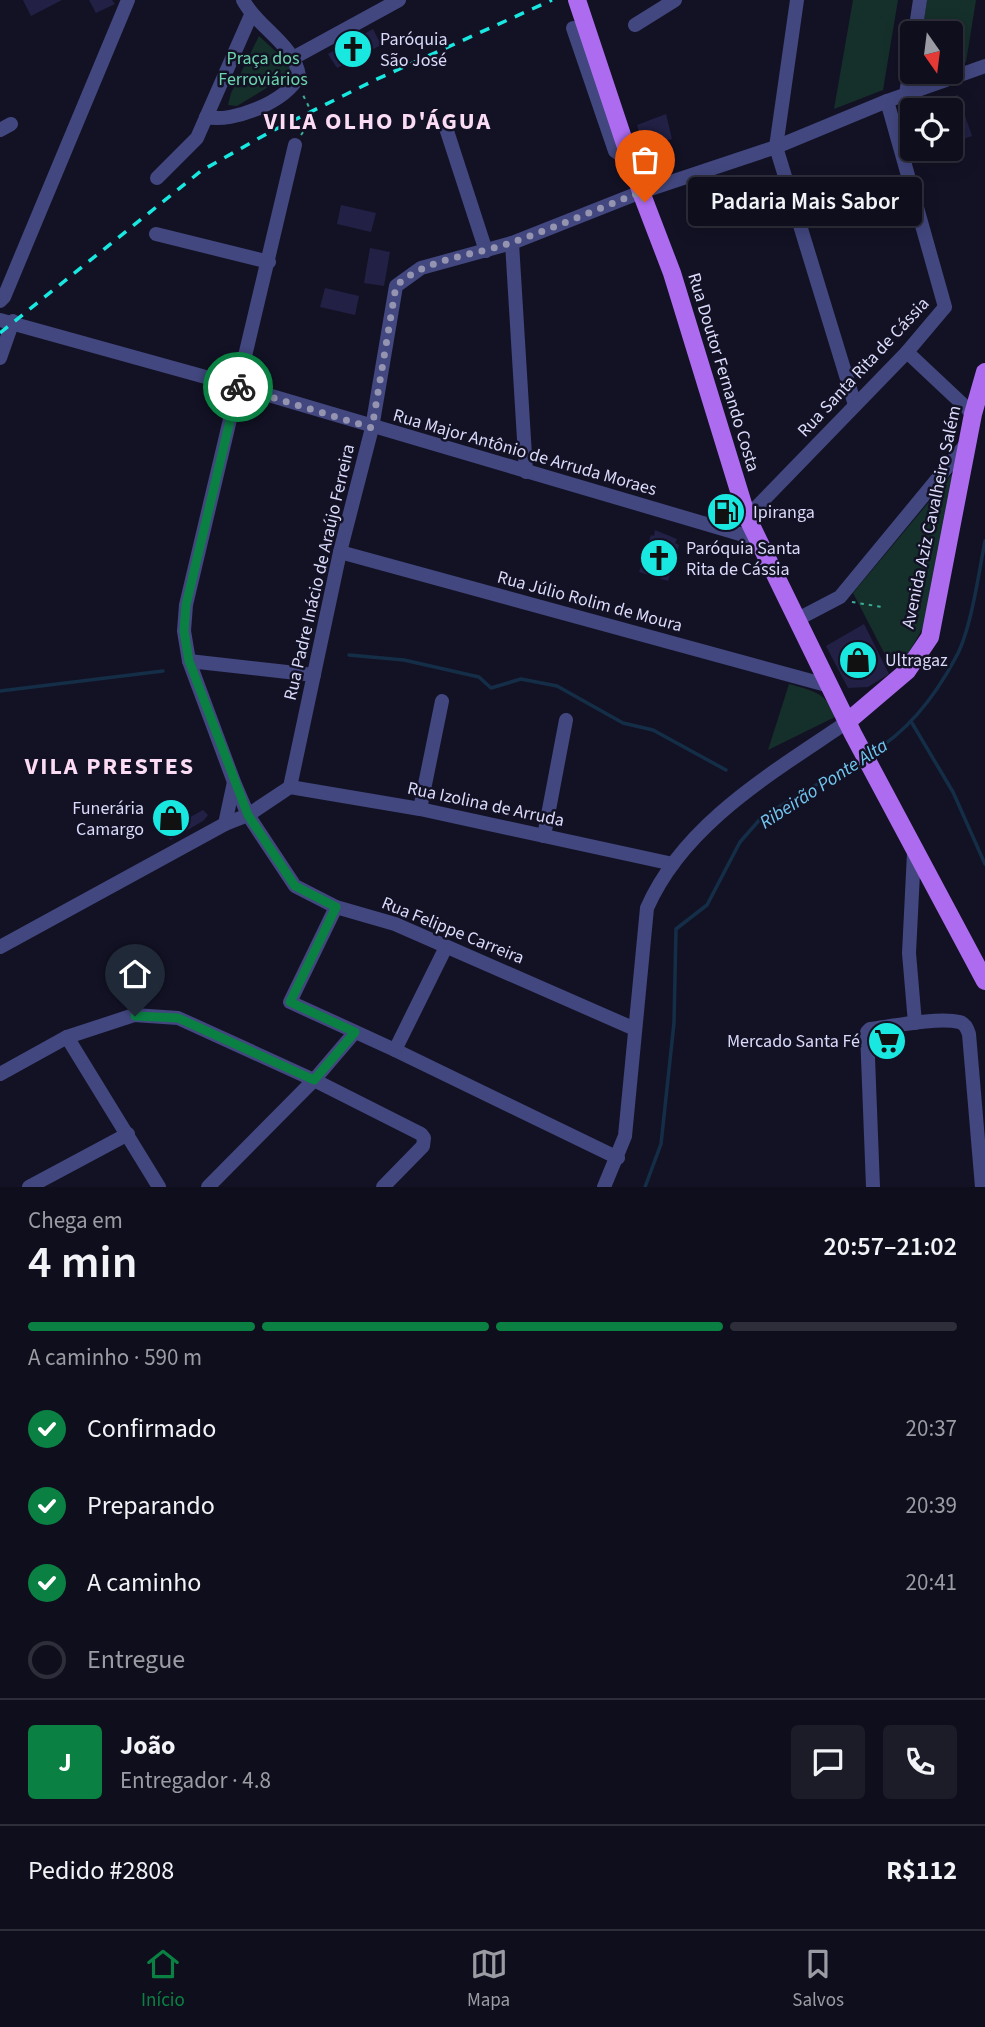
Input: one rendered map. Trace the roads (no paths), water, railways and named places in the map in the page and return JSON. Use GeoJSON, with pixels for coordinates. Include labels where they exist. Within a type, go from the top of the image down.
{"type":"FeatureCollection","features":[{"type":"Feature","properties":{"kind":"main road","name":"Rua Doutor Fernando Costa"},"geometry":{"type":"LineString","coordinates":[[577,0],[641,192],[672,273],[747,517],[847,722],[985,981]]}},
{"type":"Feature","properties":{"kind":"main road","name":"Avenida Aziz Cavalheiro Salém"},"geometry":{"type":"LineString","coordinates":[[847,722],[907,671],[930,637],[973,414],[985,372]]}},
{"type":"Feature","properties":{"kind":"street"},"geometry":{"type":"LineString","coordinates":[[0,358],[7,321],[2,299],[128,0]]}},
{"type":"Feature","properties":{"kind":"street"},"geometry":{"type":"LineString","coordinates":[[206,117],[227,120],[252,110],[286,92],[299,76],[293,58],[251,15],[243,0]]}},
{"type":"Feature","properties":{"kind":"street"},"geometry":{"type":"LineString","coordinates":[[293,58],[398,0]]}},
{"type":"Feature","properties":{"kind":"street"},"geometry":{"type":"LineString","coordinates":[[635,25],[675,0]]}},
{"type":"Feature","properties":{"kind":"street"},"geometry":{"type":"LineString","coordinates":[[797,0],[776,147],[855,405]]}},
{"type":"Feature","properties":{"kind":"street"},"geometry":{"type":"LineString","coordinates":[[917,21],[920,0]]}},
{"type":"Feature","properties":{"kind":"street"},"geometry":{"type":"LineString","coordinates":[[157,178],[197,138],[251,15]]}},
{"type":"Feature","properties":{"kind":"street"},"geometry":{"type":"LineString","coordinates":[[573,28],[609,138],[620,157],[631,162]]}},
{"type":"Feature","properties":{"kind":"street","name":"Rua Padre Inácio de Araújo Ferreira"},"geometry":{"type":"LineString","coordinates":[[290,787],[340,552],[372,428],[396,286],[421,268],[512,243],[641,192],[776,147],[887,101],[985,66]]}},
{"type":"Feature","properties":{"kind":"street"},"geometry":{"type":"LineString","coordinates":[[906,94],[908,84]]}},
{"type":"Feature","properties":{"kind":"street","name":"Rua Santa Rita de Cássia"},"geometry":{"type":"LineString","coordinates":[[747,517],[907,352],[945,307],[887,101]]}},
{"type":"Feature","properties":{"kind":"street"},"geometry":{"type":"LineString","coordinates":[[446,128],[486,251]]}},
{"type":"Feature","properties":{"kind":"street","name":"Rua Felippe Carreira"},"geometry":{"type":"LineString","coordinates":[[295,145],[186,605],[184,631],[189,661],[234,782],[248,815],[295,886],[336,907],[395,924],[635,1029]]}},
{"type":"Feature","properties":{"kind":"street"},"geometry":{"type":"LineString","coordinates":[[156,234],[268,261]]}},
{"type":"Feature","properties":{"kind":"street"},"geometry":{"type":"LineString","coordinates":[[512,243],[526,472]]}},
{"type":"Feature","properties":{"kind":"street","name":"Rua Major Antônio de Arruda Moraes"},"geometry":{"type":"LineString","coordinates":[[7,321],[757,539]]}},
{"type":"Feature","properties":{"kind":"street"},"geometry":{"type":"LineString","coordinates":[[907,352],[973,414]]}},
{"type":"Feature","properties":{"kind":"street"},"geometry":{"type":"LineString","coordinates":[[796,620],[836,599],[968,442]]}},
{"type":"Feature","properties":{"kind":"street","name":"Rua Júlio Rolim de Moura"},"geometry":{"type":"LineString","coordinates":[[340,552],[830,686]]}},
{"type":"Feature","properties":{"kind":"street"},"geometry":{"type":"LineString","coordinates":[[189,661],[314,675]]}},
{"type":"Feature","properties":{"kind":"street"},"geometry":{"type":"LineString","coordinates":[[420,809],[442,701]]}},
{"type":"Feature","properties":{"kind":"street"},"geometry":{"type":"LineString","coordinates":[[544,836],[566,720]]}},
{"type":"Feature","properties":{"kind":"street"},"geometry":{"type":"LineString","coordinates":[[604,1187],[625,1136],[647,908],[657,885],[724,808],[847,722]]}},
{"type":"Feature","properties":{"kind":"street"},"geometry":{"type":"LineString","coordinates":[[225,824],[234,782]]}},
{"type":"Feature","properties":{"kind":"street"},"geometry":{"type":"LineString","coordinates":[[0,947],[225,824],[248,815],[290,787]]}},
{"type":"Feature","properties":{"kind":"street","name":"Rua Izolina de Arruda"},"geometry":{"type":"LineString","coordinates":[[290,787],[420,809],[673,864]]}},
{"type":"Feature","properties":{"kind":"street"},"geometry":{"type":"LineString","coordinates":[[915,853],[909,953],[915,1023]]}},
{"type":"Feature","properties":{"kind":"street"},"geometry":{"type":"LineString","coordinates":[[336,907],[290,1002],[395,1049],[618,1158]]}},
{"type":"Feature","properties":{"kind":"street"},"geometry":{"type":"LineString","coordinates":[[395,1049],[446,947]]}},
{"type":"Feature","properties":{"kind":"street"},"geometry":{"type":"LineString","coordinates":[[0,1074],[67,1037],[135,1016],[178,1018],[314,1080],[421,1134],[424,1138],[423,1146],[383,1187]]}},
{"type":"Feature","properties":{"kind":"street"},"geometry":{"type":"LineString","coordinates":[[873,1187],[867,1032],[870,1029],[915,1023],[960,1022],[970,1034],[982,1187]]}},
{"type":"Feature","properties":{"kind":"street"},"geometry":{"type":"LineString","coordinates":[[208,1187],[314,1080],[355,1032]]}},
{"type":"Feature","properties":{"kind":"street"},"geometry":{"type":"LineString","coordinates":[[67,1037],[159,1187]]}},
{"type":"Feature","properties":{"kind":"street"},"geometry":{"type":"LineString","coordinates":[[29,1187],[128,1134]]}},
{"type":"Feature","properties":{"kind":"waterway","name":"Ribeirão Ponte Alta"},"geometry":{"type":"LineString","coordinates":[[870,754],[896,735],[919,712],[956,657],[970,617],[985,541]]}},
{"type":"Feature","properties":{"kind":"waterway"},"geometry":{"type":"LineString","coordinates":[[349,655],[404,660],[479,677],[491,688],[521,679],[557,686],[623,723],[653,730],[726,770]]}},
{"type":"Feature","properties":{"kind":"waterway"},"geometry":{"type":"LineString","coordinates":[[0,691],[163,671]]}},
{"type":"Feature","properties":{"kind":"waterway"},"geometry":{"type":"LineString","coordinates":[[912,723],[953,792],[985,864]]}},
{"type":"Feature","properties":{"kind":"waterway","name":"Ribeirão Ponte Alta"},"geometry":{"type":"LineString","coordinates":[[645,1187],[661,1144],[674,1023],[676,929],[707,905],[740,842],[762,817],[860,759]]}},
{"type":"Feature","properties":{"kind":"railway"},"geometry":{"type":"LineString","coordinates":[[0,333],[201,171],[270,132],[375,80],[552,0]]}},
{"type":"Feature","properties":{"kind":"place","name":"Paróquia São José"},"geometry":{"type":"Point","coordinates":[353,49]}},
{"type":"Feature","properties":{"kind":"place","name":"Padaria Mais Sabor"},"geometry":{"type":"Point","coordinates":[645,202]}},
{"type":"Feature","properties":{"kind":"place","name":"Ipiranga"},"geometry":{"type":"Point","coordinates":[726,512]}},
{"type":"Feature","properties":{"kind":"place","name":"Paróquia Santa Rita de Cássia"},"geometry":{"type":"Point","coordinates":[659,558]}},
{"type":"Feature","properties":{"kind":"place","name":"Ultragaz"},"geometry":{"type":"Point","coordinates":[858,660]}},
{"type":"Feature","properties":{"kind":"place","name":"Funerária Camargo"},"geometry":{"type":"Point","coordinates":[171,818]}},
{"type":"Feature","properties":{"kind":"place","name":"Mercado Santa Fé"},"geometry":{"type":"Point","coordinates":[887,1041]}},
{"type":"Feature","properties":{"kind":"district","name":"VILA OLHO D'ÁGUA"},"geometry":{"type":"Point","coordinates":[378,121]}},
{"type":"Feature","properties":{"kind":"district","name":"VILA PRESTES"},"geometry":{"type":"Point","coordinates":[110,766]}},
{"type":"Feature","properties":{"kind":"park label","name":"Praça dos Ferroviários"},"geometry":{"type":"Point","coordinates":[263,68]}}]}
